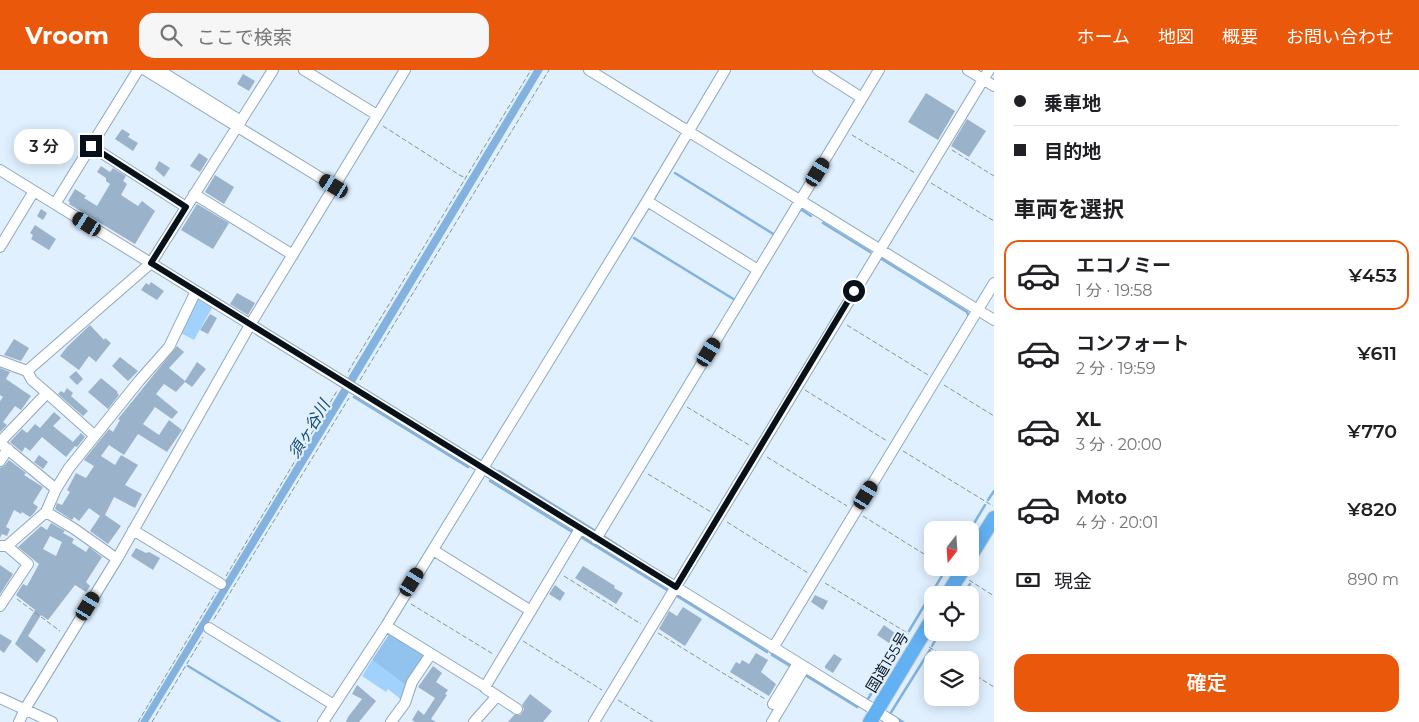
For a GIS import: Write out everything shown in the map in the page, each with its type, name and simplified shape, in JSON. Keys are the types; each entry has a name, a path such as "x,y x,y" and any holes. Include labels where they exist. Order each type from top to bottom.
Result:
{"highway":[{"path":"979,543 994,518"},
{"name":"国道155号","path":"873,717 924,633"}],"street":[{"path":"55,204 138,70"},
{"path":"146,70 239,124"},
{"path":"159,70 334,186"},
{"path":"27,371 151,263 273,70"},
{"path":"304,70 376,118"},
{"path":"19,722 25,709 117,559 250,325 405,70"},
{"path":"589,70 994,320"},
{"path":"323,722 433,550 725,70"},
{"path":"818,70 862,98"},
{"path":"596,539 879,70"},
{"path":"968,70 986,75 994,86"},
{"path":"594,722 986,75"},
{"path":"91,146 186,207"},
{"path":"0,170 802,665 873,717 894,722"},
{"path":"0,247 34,192"},
{"path":"194,194 292,255"},
{"path":"647,201 758,270"},
{"path":"773,648 994,283"},
{"path":"0,606 28,564 3,546 46,512 56,489 69,468 169,347 196,291"},
{"path":"0,361 27,371 32,380 94,436"},
{"path":"0,461 3,445 47,393"},
{"path":"3,445 56,489"},
{"path":"46,512 74,528 117,559"},
{"path":"485,687 580,528"},
{"path":"133,530 221,584"},
{"path":"433,550 531,611"},
{"path":"386,626 517,709"},
{"path":"209,628 334,705"},
{"path":"391,722 405,703 412,682 431,654"},
{"path":"773,704 802,665"},
{"path":"772,722 802,665"},
{"path":"474,722 497,696"},
{"path":"0,698 52,722"}],"path":[{"path":"138,722 531,70"},
{"path":"376,118 461,176 466,177"},
{"path":"943,145 994,176"},
{"path":"837,319 994,416"},
{"path":"679,402 924,554"},
{"path":"639,468 935,651"},
{"path":"555,571 773,704"},
{"path":"968,576 994,596"},
{"path":"10,593 69,638"},
{"path":"402,599 502,660"},
{"path":"516,636 653,722"},
{"path":"979,678 994,687"}],"shaded area":[{"path":"534,70 543,70 148,722 140,722"},
{"path":"196,298 212,308 194,340 179,332"},
{"path":"390,633 425,655 408,687 372,660"},
{"path":"372,660 408,687 404,702 388,689 386,692 362,676"}],"building":[{"path":"243,74 255,81 249,91 237,84"},
{"path":"926,93 955,111 938,140 908,122"},
{"path":"967,119 986,131 969,157 951,146"},
{"path":"122,129 130,134 128,137 138,143 133,151 115,139"},
{"path":"199,153 208,159 200,172 190,166"},
{"path":"159,161 170,168 164,177 155,169"},
{"path":"101,166 110,172 113,168 126,176 123,181 127,184 121,195 138,206 142,201 155,211 135,244 69,204 70,202 68,201 75,189 86,196 84,198 97,206 110,184 106,181 106,178 97,172"},
{"path":"215,175 234,187 224,204 205,192"},
{"path":"197,204 229,223 213,249 181,230"},
{"path":"41,209 47,213 43,220 37,216"},
{"path":"35,225 56,239 49,250 31,239 33,235 30,233"},
{"path":"151,282 164,291 157,300 141,290 146,283 149,285"},
{"path":"237,293 255,303 248,315 230,304"},
{"path":"210,314 217,318 208,334 200,330"},
{"path":"90,325 104,340 105,338 111,343 96,362 89,356 79,370 60,356"},
{"path":"14,339 29,348 21,361 4,355"},
{"path":"177,346 184,352 169,368 185,381 197,362 206,369 192,387 185,382 176,392 164,384 156,394 178,412 172,419 155,407 143,424 159,435 169,420 182,430 167,452 138,434 124,455 109,445 101,456 115,465 121,455 138,465 125,485 142,494 135,508 114,497 105,515 121,526 108,544 90,531 100,516 89,508 79,521 74,517 72,520 55,509 57,503 62,505 70,492 67,490 76,473 86,478 94,466 84,460 109,429 113,432 120,420 118,419"},
{"path":"120,357 138,371 128,381 112,366"},
{"path":"0,368 10,372 6,379 31,396 21,410 15,406 3,422 7,425 0,432 0,401 3,397 0,395"},
{"path":"76,371 83,379 77,385 69,377"},
{"path":"101,378 119,395 108,409 88,392"},
{"path":"67,388 73,393 71,396 88,411 83,416 58,394 61,391 64,393"},
{"path":"54,412 61,418 53,426 73,442 81,433 85,437 66,457 42,437 30,451 25,447 22,452 10,442 22,429 27,433 35,424 40,428"},
{"path":"39,455 48,462 43,469 34,462"},
{"path":"9,460 26,473 24,475 43,487 33,503 38,507 34,513 30,517 14,510 6,527 10,529 7,536 2,534 0,538 0,468"},
{"path":"51,523 74,539 72,543 86,552 89,547 102,557 86,582 90,586 86,592 75,585 48,620 41,615 28,636 46,650 37,663 15,644 35,610 16,595 23,584 27,586 39,564 18,547 41,526 47,530","holes":["50,536 62,542 56,556 43,549"]},
{"path":"136,548 160,558 153,570 131,556"},
{"path":"0,565 13,574 0,594"},
{"path":"583,566 623,593 616,604 575,578"},
{"path":"555,585 565,593 560,601 549,594"},
{"path":"815,595 828,601 823,610 811,602"},
{"path":"683,607 702,619 685,646 659,629 669,611 677,616"},
{"path":"884,625 903,639 899,645 891,640 889,643 877,635"},
{"path":"0,634 12,641 4,653 0,650"},
{"path":"756,653 768,660 761,672 776,684 769,696 730,672 736,662 740,664 742,660 749,664"},
{"path":"834,654 842,659 833,673 825,668 825,666"},
{"path":"433,666 442,673 436,682 448,690 445,694 447,695 431,719 436,722 415,722 412,720 418,710 424,715 435,698 418,687"},
{"path":"357,685 376,701 359,722 346,722 362,699 352,694"},
{"path":"530,694 552,711 543,722 508,722 514,715 522,713 524,709 522,705"}],"waterway":[{"path":"675,173 775,235"},
{"path":"798,210 802,210 811,216"},
{"path":"823,223 870,252"},
{"path":"634,238 735,300"},
{"path":"880,258 967,312 969,317"},
{"path":"354,397 468,467"},
{"path":"499,471 597,532"},
{"path":"490,481 574,533"},
{"path":"988,500 994,491"},
{"path":"975,521 985,505"},
{"path":"602,535 626,551"},
{"path":"581,537 667,590"},
{"path":"909,631 942,576"},
{"path":"677,596 767,652"},
{"path":"868,699 905,637"},
{"path":"932,646 935,641"},
{"path":"903,722 890,714 930,650"},
{"path":"772,655 790,666"},
{"path":"188,666 280,722"},
{"path":"805,675 857,707"}],"route":[{"path":"91,146 186,207 151,263 676,587 854,291"}],"water label":[{"name":"須ヶ谷川","path":"309,429"}]}
